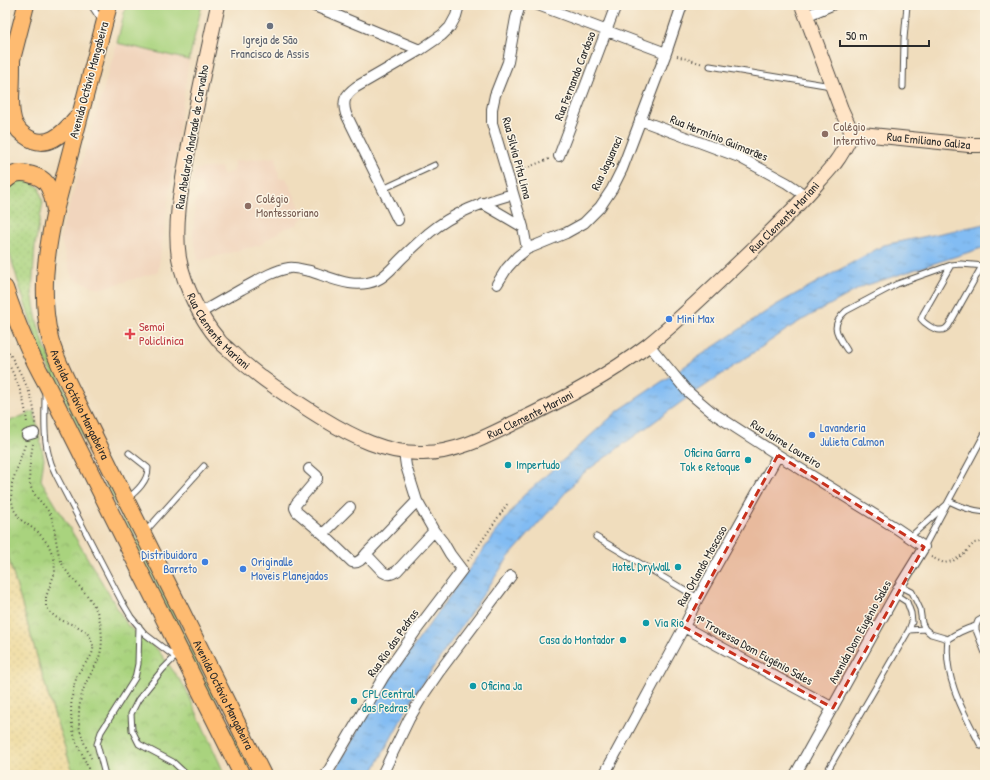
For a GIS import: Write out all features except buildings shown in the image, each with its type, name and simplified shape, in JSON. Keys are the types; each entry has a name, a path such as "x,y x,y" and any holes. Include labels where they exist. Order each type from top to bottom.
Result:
{"main road":[{"path":"5,90 26,5"},
{"name":"Avenida Octávio Mangabeira","path":"110,5 101,27 55,211 49,241 45,267 44,292 50,338 57,357 83,413 263,775"},
{"path":"12,62 12,115 16,126 21,133 36,142 53,140 62,134 80,113"},
{"path":"5,182 16,173 38,176 49,188 55,211"},
{"name":"Avenida Octávio Mangabeira","path":"5,288 18,325 35,365 46,383 242,775"}],"street":[{"name":"Rua Abelardo Andrade de Carvalho","path":"182,270 177,233 178,218 201,78 218,5"},
{"path":"312,5 420,50"},
{"path":"398,220 346,114 344,100 349,92 356,87 420,50 442,35 450,27 456,16 459,5"},
{"name":"Rua Silvia Pita Lima","path":"520,5 516,18 508,62 495,95 492,109 492,123 523,227 527,249"},
{"path":"538,5 666,53"},
{"name":"Rua Fernando Cardoso","path":"559,156 616,5"},
{"name":"Rua Jaguaraci","path":"496,284 507,268 527,249 566,233 584,223 600,207 612,189 619,176 666,53 682,5"},
{"path":"832,5 804,11 832,86 852,133"},
{"name":"Rua Hermínio Guimarães","path":"640,120 738,157 787,182 806,196"},
{"name":"Rua Clemente Mariani","path":"182,270 200,313 218,340 241,362 294,400 340,429 375,445 404,452 423,453 442,451 462,446 503,429 576,392 616,368 649,344 700,300 788,216 835,163 852,133"},
{"name":"Rua Emiliano Galiza","path":"852,133 970,145 985,144"},
{"path":"200,313 263,277 290,268 303,269 350,284 364,284 378,279 395,266 400,259 447,219 482,203 513,194"},
{"path":"482,203 523,227"},
{"path":"5,300 18,325"},
{"name":"Rua Jaime Loureiro","path":"649,344 687,391 713,413 910,537 923,549"},
{"path":"404,452 406,466 416,501 434,531 462,570"},
{"name":"Rua Orlando Moscoso","path":"604,775 684,627 698,598 778,455"},
{"path":"309,469 317,476 317,479 296,504 295,508 297,512 323,534 349,561 352,562 356,563 359,561 416,501"},
{"path":"323,534 350,507"},
{"path":"366,554 386,574 393,573 434,531"},
{"name":"Avenida Dom Eugênio Sales","path":"794,775 898,590 923,549"},
{"name":"Rua Rio das Pedras","path":"326,775 384,676 462,570"},
{"path":"382,775 409,719 422,697 511,576"},
{"name":"1ª Travessa Dom Eugênio Sales","path":"684,627 833,708"}],"lane":[{"path":"91,5 101,27"},
{"path":"100,5 101,27"},
{"path":"903,87 904,39 907,5"},
{"path":"710,66 832,86"},
{"path":"383,189 435,165"},
{"path":"847,350 837,334 836,328 840,316 846,311 897,284 951,265 961,264 983,266 946,329 937,330 923,323 921,319 922,314 951,265"},
{"path":"46,383 46,446 56,475 131,618 145,634 189,668"},
{"name":"Avenida Dom Eugênio Sales","path":"923,549 985,433"},
{"path":"127,500 138,491 148,473 148,468 129,452"},
{"path":"143,533 204,466"},
{"path":"949,501 958,506 985,512"},
{"name":"Avenida Dom Eugênio Sales","path":"910,537 949,501"},
{"path":"596,537 698,598"},
{"path":"898,590 912,592 920,609 922,623 925,629 931,634 948,639"},
{"path":"825,775 909,630 912,622 911,613 907,602 898,590"},
{"path":"985,616 976,626 976,630 985,653"},
{"path":"105,775 97,744 102,732 135,678 138,664 139,626"},
{"path":"948,639 963,630 976,626"},
{"path":"909,630 925,629"},
{"path":"948,639 947,661 953,686 965,715 982,746"},
{"path":"175,658 163,669 138,700 131,714 132,730 139,744 173,762 187,775"}],"path":[{"path":"666,53 710,66"},
{"path":"507,174 559,156"},
{"path":"5,345 27,387 32,400 35,417 31,434 12,483 11,498 14,510 21,520 38,532 48,544 54,558 55,572 46,597 46,606 50,613 59,619 84,630 90,638 93,646 93,654 79,672 74,685 71,702 71,719 75,738 88,766 90,775"},
{"path":"5,356 12,370 27,412 31,434 30,484 35,496 50,515 59,554 64,567 92,602 100,619 102,642 100,654 87,680 79,708 79,724 93,765"},
{"path":"462,570 508,503"},
{"path":"923,549 944,563 953,561 964,554 974,543 985,541"}],"highlighted area":[{"path":"778,455 924,547 833,708 684,627"}],"shaded area":[{"path":"117,43 189,60 158,272 99,289 72,278 60,238"},
{"name":"Colégio Montessoriano","path":"276,157 279,178 286,178 304,215 297,225 283,229 260,245 198,261 193,235 196,197 204,194 201,183 192,183 195,169 221,167 223,175 234,171 235,161"}],"green space":[{"path":"126,5 202,5 189,60 117,43"},
{"path":"27,180 39,187 43,202 35,246 32,292 37,321 45,348 253,775 247,775 40,350 7,245 5,233 5,191 15,181"},
{"path":"34,411 44,458 41,480 128,626 158,650 185,687 225,775 74,775 49,698 5,546 5,423"}],"sand":[{"path":"5,546 49,698 74,775 5,775"}],"water":[{"path":"985,224 985,247 864,286 795,324 680,403 581,475 508,558 414,696 371,775 333,775 374,702 523,496 618,411 776,305 884,245"}],"place":[{"name":"Igreja de São Francisco de Assis","path":"270,26"},
{"name":"Colégio Interativo","path":"825,134"},
{"name":"Colégio Montessoriano","path":"248,206"},
{"name":"Mini Max","path":"669,319"},
{"name":"Semoi Policlínica","path":"130,334"},
{"name":"Lavanderia Julieta Calmon","path":"812,435"},
{"name":"Oficina Garra Tok e Retoque","path":"748,460"},
{"name":"Impertudo","path":"508,465"},
{"name":"Distribuidora Barreto","path":"205,562"},
{"name":"Hotel DryWall","path":"678,567"},
{"name":"Originalle Moveis Planejados","path":"243,569"},
{"name":"Via Rio","path":"646,623"},
{"name":"Casa do Montador","path":"623,640"},
{"name":"Oficina Ja","path":"473,686"},
{"name":"CPL Central das Pedras","path":"354,701"}]}
